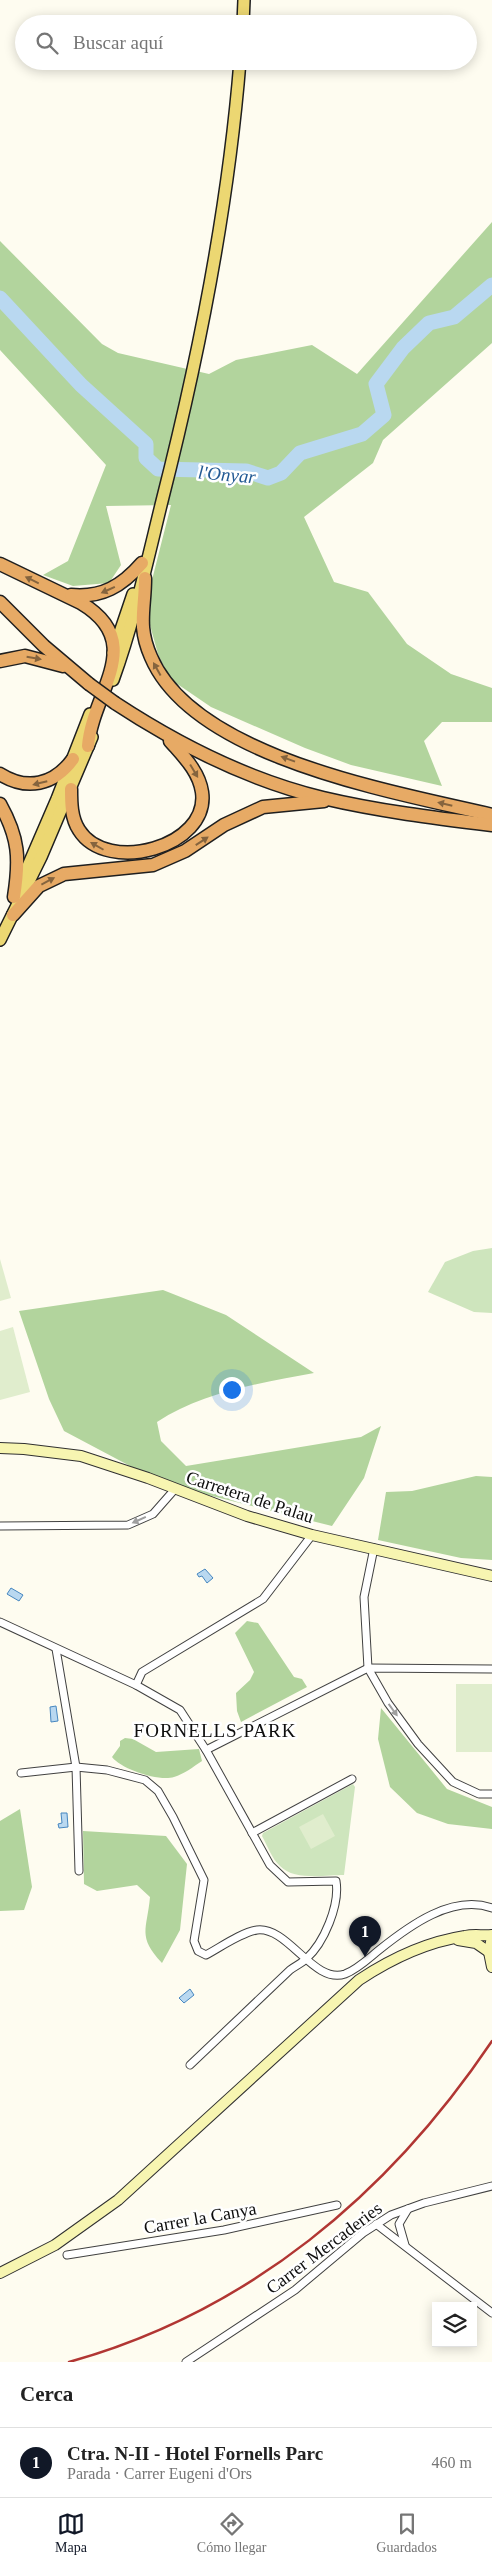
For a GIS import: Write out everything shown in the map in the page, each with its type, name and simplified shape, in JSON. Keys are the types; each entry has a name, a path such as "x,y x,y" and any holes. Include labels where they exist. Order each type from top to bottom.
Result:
{"highway":[{"path":"65,594 91,596 106,592 122,583 142,563"},
{"path":"0,564 65,594 90,608 103,621 110,635 115,660 89,730 88,746"},
{"path":"145,578 141,620 151,657 174,693 204,718 242,740 304,765 379,787 492,815"},
{"path":"0,602 68,668 115,703 163,734 251,775 334,800 381,809 492,825"},
{"path":"0,661 25,656 41,658 68,668"},
{"path":"71,789 74,817 78,830 97,847 121,853 136,852 167,844 181,836 198,816 202,794 194,769 163,734"},
{"path":"0,774 12,781 35,785 51,780 73,759"},
{"path":"13,915 39,886 64,874 153,865 185,851 224,824 263,807 334,800"},
{"path":"0,804 14,833 18,848 14,896"}],"main road":[{"path":"243,15 244,0"},
{"path":"0,940 71,789 119,664 145,578 188,398 214,267 228,176 239,70"},
{"path":"0,926 73,759 114,650 142,563 155,532"},
{"name":"Carretera de Palau","path":"0,1448 24,1448 81,1456 247,1516 312,1535 492,1576"},
{"path":"0,2273 55,2245 111,2206 359,1980 400,1955 450,1938 468,1935 492,1936 489,1952 492,1967"},
{"path":"450,1938 476,1943 489,1952"}],"street":[{"path":"0,1526 128,1525 153,1514 175,1489"},
{"path":"136,1685 142,1672 263,1599 312,1535"},
{"path":"374,1548 364,1596 368,1668 388,1703 418,1744 453,1782 479,1794 492,1794"},
{"path":"0,1622 136,1685 180,1710 206,1750 270,1864 288,1882 336,1880 338,1888 329,1926 306,1959 290,1970 190,2065"},
{"path":"56,1649 76,1767 79,1871"},
{"path":"206,1750 368,1668 492,1669"},
{"path":"22,1773 76,1767 107,1770 146,1780 158,1791 204,1880 194,1941 198,1951 206,1955 258,1930 273,1933 306,1959 331,1975 345,1974 399,1934 441,1911 462,1905 492,1908"},
{"path":"252,1833 352,1779"},
{"name":"Carrer Mercaderies","path":"186,2362 295,2290 376,2224 409,2208 492,2186"},
{"name":"Carrer la Canya","path":"68,2255 224,2230 337,2205"},
{"path":"405,2245 399,2224 409,2208"},
{"path":"376,2224 492,2312"}],"green space":[{"path":"492,222 492,343 383,440 373,463 304,517 334,582 368,592 407,644 451,674 492,688 492,722 442,722 424,741 442,786 351,765 305,748 211,707 170,679 158,654 148,618 152,580 171,505 106,506 121,565 109,583 73,586 43,575 68,561 106,465 0,350 0,241 102,344 118,353 209,374 236,360 312,345 357,374"},
{"path":"492,1248 492,1313 474,1312 428,1292 445,1262 473,1251"},
{"path":"0,1259 11,1298 0,1301"},
{"path":"163,1290 226,1315 314,1373 253,1385 213,1396 193,1403 157,1422 161,1441 186,1466 361,1437 381,1426 364,1478 332,1526 164,1484 64,1431 49,1399 19,1311"},
{"path":"13,1327 30,1392 0,1400 0,1331"},
{"path":"476,1476 492,1477 492,1560 461,1558 378,1540 386,1492 412,1491"},
{"path":"247,1621 258,1623 294,1677 302,1679 307,1687 241,1722 237,1711 236,1693 250,1680 254,1672 235,1633"},
{"path":"456,1684 492,1684 492,1752 456,1752"},
{"path":"381,1708 447,1789 492,1807 492,1829 448,1824 417,1813 390,1787 378,1739"},
{"path":"125,1738 133,1739 156,1752 199,1749 202,1761 174,1777 159,1778 150,1776 123,1766 112,1757 120,1746 120,1741"},
{"path":"353,1784 355,1787 344,1875 302,1875 286,1871 270,1852 262,1836 263,1833"},
{"path":"20,1809 32,1887 24,1910 0,1911 0,1821"},
{"path":"323,1814 335,1836 311,1849 299,1827"},
{"path":"83,1831 166,1836 187,1864 180,1930 162,1963 154,1954 146,1939 150,1897 137,1885 97,1891 84,1884"}],"water":[{"path":"205,1569 213,1578 207,1583 202,1576 199,1577 197,1574"},
{"path":"11,1588 23,1595 19,1601 7,1594"},
{"path":"56,1706 58,1721 51,1722 50,1707"},
{"path":"61,1813 67,1813 68,1827 59,1828 58,1824 62,1823"},
{"path":"190,1989 194,1995 184,2003 179,1998"}],"waterway":[{"name":"l'Onyar","path":"0,298 81,385 146,444 146,458 158,469 246,471 268,478 281,473 300,453 362,434 384,415 376,384 403,348 429,323 454,317 492,285"}],"railway":[{"path":"69,2362 135,2340 197,2312 255,2279 309,2240 360,2197 408,2149 452,2097 492,2041"}],"place":[{"name":"Ctra. N-II - Hotel Fornells Parc","path":"365,1957"}],"district":[{"name":"FORNELLS PARK","path":"215,1730"}]}
